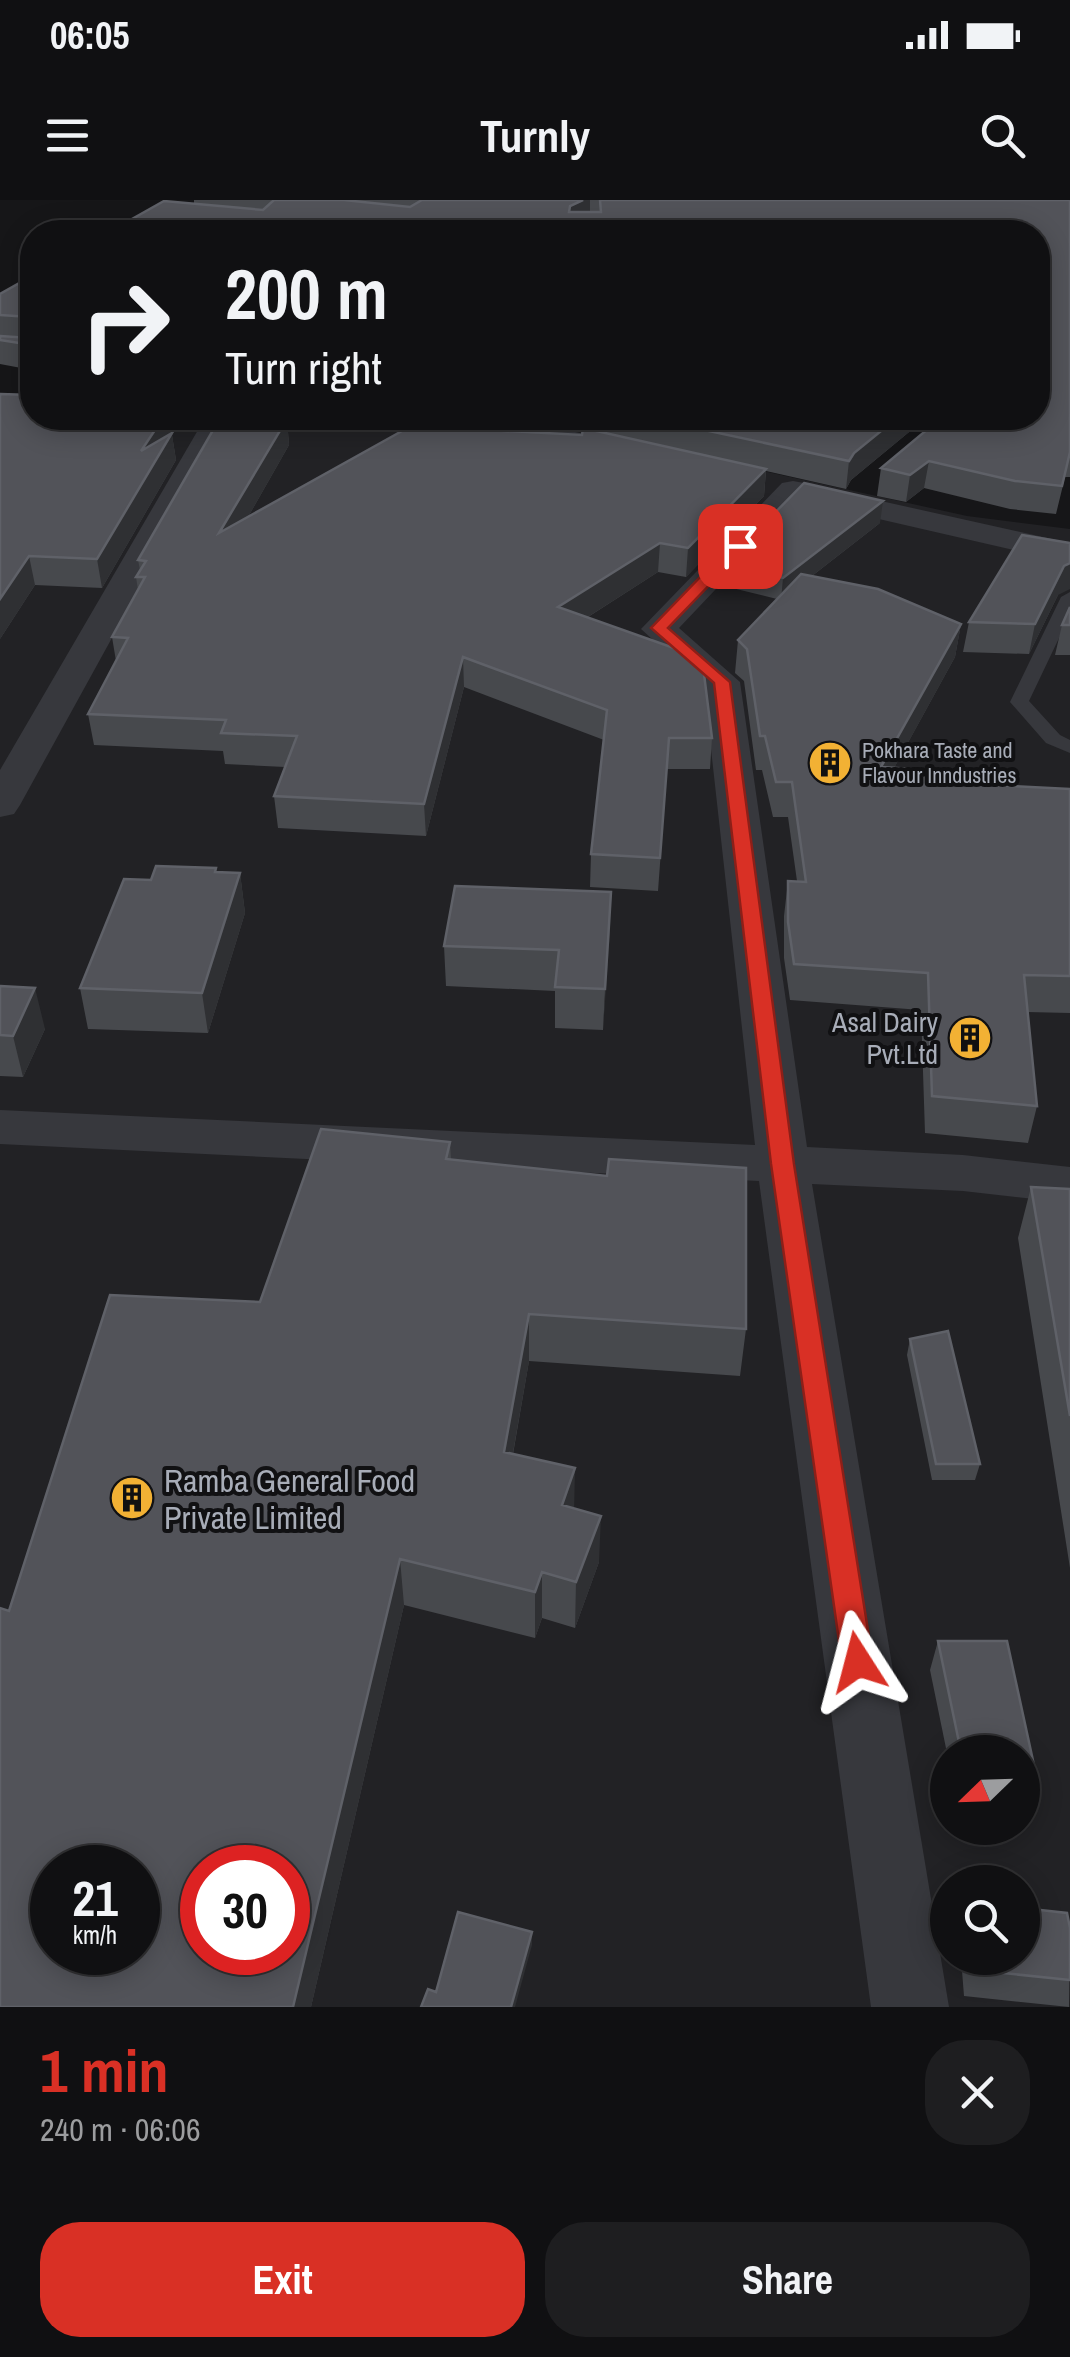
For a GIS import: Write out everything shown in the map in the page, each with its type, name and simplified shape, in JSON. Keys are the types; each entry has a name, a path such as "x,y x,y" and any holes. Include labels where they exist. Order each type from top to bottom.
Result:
{"street":[{"path":"0,804 212,430"},
{"path":"531,430 640,454"},
{"path":"774,480 871,484 952,507 1070,524"},
{"path":"774,480 1070,553"},
{"path":"774,480 659,628 722,682 782,1164 910,2007"},
{"path":"0,1128 963,1173 1070,1185"}],"lane":[{"path":"1070,597 1019,702 1053,739 1070,746"}],"shaded area":[{"path":"175,430 638,430 732,464 967,516 1070,529 1070,2007 0,2007 0,461 152,466"}],"building":[{"path":"274,200 344,200 410,207 422,200 583,200 570,206 569,212 601,212 600,200 1070,200 1070,452 1062,486 1015,481 929,461 910,475 881,468 927,430 1050,430 1050,220 130,220 164,201 263,210"},
{"path":"20,283 20,316 0,315 0,294"},
{"path":"0,336 20,337 20,343 0,340"},
{"path":"0,394 20,395 20,430 155,430 141,451 172,433 97,559 29,556 0,599"},
{"path":"213,430 280,430 219,533 404,430 582,435 583,430 592,430 766,469 688,548 660,543 558,607 702,658 712,738 669,738 660,858 591,854 607,710 463,657 424,804 274,796 297,736 221,733 226,720 88,714 128,638 112,637 145,577 136,577 146,561 138,560"},
{"path":"704,430 882,430 849,461"},
{"path":"804,483 883,501 783,578 726,563"},
{"path":"1022,535 1070,543 1070,563 1064,566 1035,624 969,622"},
{"path":"801,574 878,589 961,624 881,767 1009,775 992,785 1070,789 1070,976 1024,975 1037,1106 932,1096 928,973 794,964 788,881 806,882 792,782 776,782 765,736 760,736 747,649 738,640"},
{"path":"1070,607 1070,625 1062,625"},
{"path":"156,866 240,873 202,993 80,988 124,879 151,880"},
{"path":"455,886 611,892 605,989 555,987 559,950 444,946"},
{"path":"0,986 35,988 13,1036 0,1035"},
{"path":"321,1129 450,1142 446,1159 607,1176 609,1159 746,1168 746,1329 529,1314 504,1452 575,1468 562,1505 601,1516 576,1582 542,1572 535,1592 400,1559 310,1936 310,1845 180,1845 180,1975 301,1975 293,2007 0,2007 0,1608 9,1611 110,1295 260,1302"},
{"path":"1031,1187 1070,1189 1070,1416"},
{"path":"948,1331 980,1464 936,1464 910,1339"},
{"path":"938,1641 1007,1641 1027,1735 957,1735"},
{"path":"1040,1910 1067,1913 1070,1980 1022,1975 1040,1975"},
{"path":"458,1912 532,1932 511,2007 421,2007 428,1989 436,1992"}],"place":[{"name":"Pokhara Taste and Flavour Inndustries","path":"830,763"},
{"name":"Asal Dairy Pvt.Ltd","path":"970,1038"},
{"name":"Ramba General Food Private Limited","path":"132,1498"}],"route":[{"path":"740,546 659,628 722,682 782,1164 858,1662"}]}
